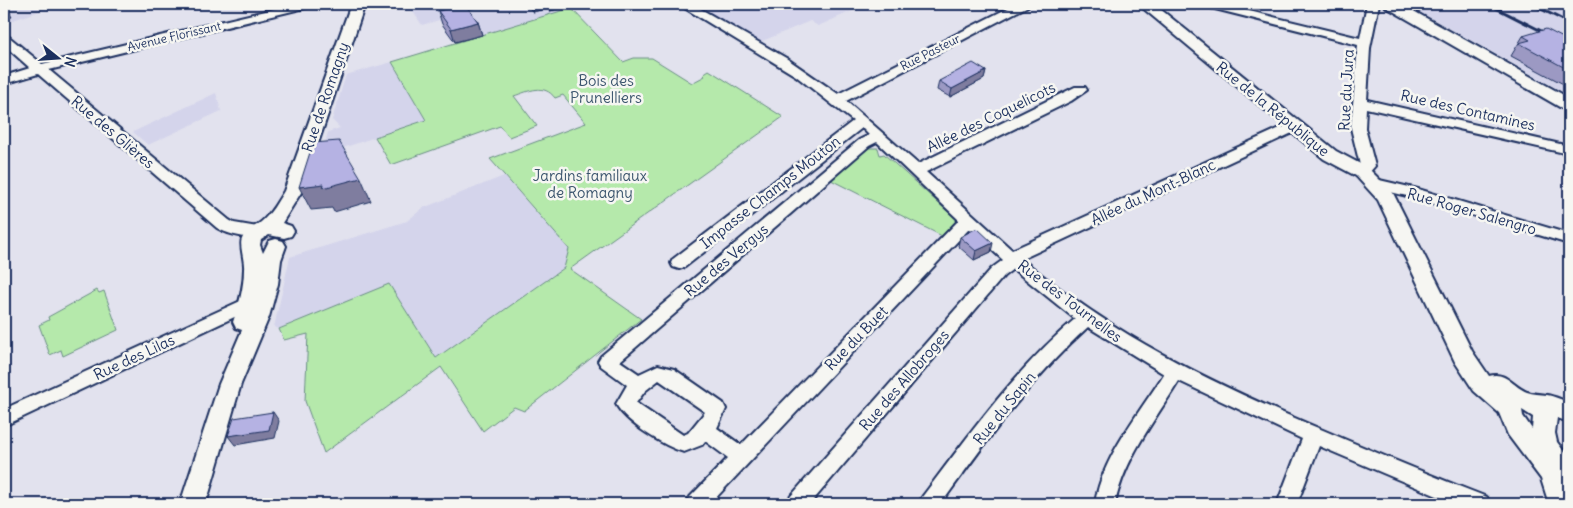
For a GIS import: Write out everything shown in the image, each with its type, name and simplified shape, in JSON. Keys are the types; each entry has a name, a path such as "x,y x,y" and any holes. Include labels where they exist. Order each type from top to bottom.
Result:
{"street":[{"name":"Avenue Florissant","path":"4,80 309,4"},
{"name":"Rue de Romagny","path":"193,504 218,420 237,366 239,339 257,299 254,271 264,238 295,207 293,191 358,4"},
{"name":"Rue des Tournelles","path":"684,4 794,70 837,100 1042,284 1087,318 1152,360 1231,400 1313,435 1441,497 1480,504"},
{"name":"Rue Pasteur","path":"837,100 1024,4"},
{"name":"Rue de la République","path":"1146,4 1296,128 1333,157 1368,178 1390,204 1458,347 1474,373 1487,389 1520,403 1514,422 1552,475 1561,493"},
{"path":"1207,4 1365,43"},
{"path":"1391,4 1569,105"},
{"name":"Rue du Jura","path":"1368,178 1368,166 1358,133 1365,43 1373,5 1390,7 1406,12"},
{"name":"Rue des Glières","path":"4,40 222,224 228,237 264,238"},
{"name":"Allée des Coquelicots","path":"916,171 1080,90"},
{"name":"Rue des Contamines","path":"1359,102 1569,150"},
{"name":"Impasse Champs Mouton","path":"679,263 861,122"},
{"name":"Allée du Mont-Blanc","path":"1013,258 1296,128"},
{"name":"Rue des Vergys","path":"640,385 608,361 864,142 877,136"},
{"name":"Rue Roger Salengro","path":"1368,178 1569,239"},
{"name":"Rue du Buet","path":"697,504 969,219"},
{"name":"Rue des Allobroges","path":"797,504 998,272 1013,258"},
{"name":"Rue des Lilas","path":"4,418 257,299"},
{"name":"Rue du Sapin","path":"929,504 1017,391 1058,344 1087,318"},
{"path":"1105,504 1106,494 1113,475 1175,372"},
{"path":"655,373 664,373 714,406 716,412 714,417 704,429 692,441 681,443 630,409 626,404 627,400 640,385 655,373"},
{"path":"1520,403 1549,405 1569,412"},
{"path":"704,429 742,457"},
{"path":"1287,504 1313,435"}],"shaded area":[{"path":"4,4 49,4 52,7 4,23"},
{"path":"408,4 586,4 455,43 439,20 422,25"},
{"path":"717,4 868,4 818,26 810,21 753,45 697,12"},
{"path":"1424,4 1569,4 1569,95 1413,8"},
{"path":"392,62 426,120 322,155 328,132 340,128 332,120 346,75"},
{"path":"216,93 221,111 148,145 133,132"},
{"path":"504,176 569,249 564,268 436,358 389,285 279,329 274,327 290,257 407,221 423,208"}],"green space":[{"path":"571,8 623,62 634,58 652,58 692,83 705,76 703,74 709,70 783,117 570,269 641,319 524,411 514,407 483,431 441,367 324,453 305,401 308,334 284,340 279,329 389,284 436,358 564,268 569,249 490,159 586,123 563,95 555,98 551,93 541,89 514,96 537,126 509,137 500,126 391,165 375,137 426,120 392,62"},
{"path":"868,148 878,148 880,155 884,154 957,220 942,236 831,180"},
{"path":"97,290 99,293 104,291 118,330 63,356 61,350 50,355 39,325 49,320 48,317"}],"building":[{"path":"446,4 465,4 478,22 451,29 438,11 450,8"},
{"path":"1546,29 1569,41 1569,70 1519,43 1530,40 1523,36"},
{"path":"973,63 986,71 952,89 939,81"},
{"path":"339,141 361,178 323,188 324,184 299,187 313,143"},
{"path":"977,228 993,243 976,251 960,237"},
{"path":"273,412 269,430 228,436 234,418"}],"railway":[{"path":"1488,4 1569,45"},
{"path":"1531,4 1569,23"}],"park label":[{"name":"Bois des Prunelliers","path":"606,88"},
{"name":"Jardins familiaux de Romagny","path":"590,184"}]}
